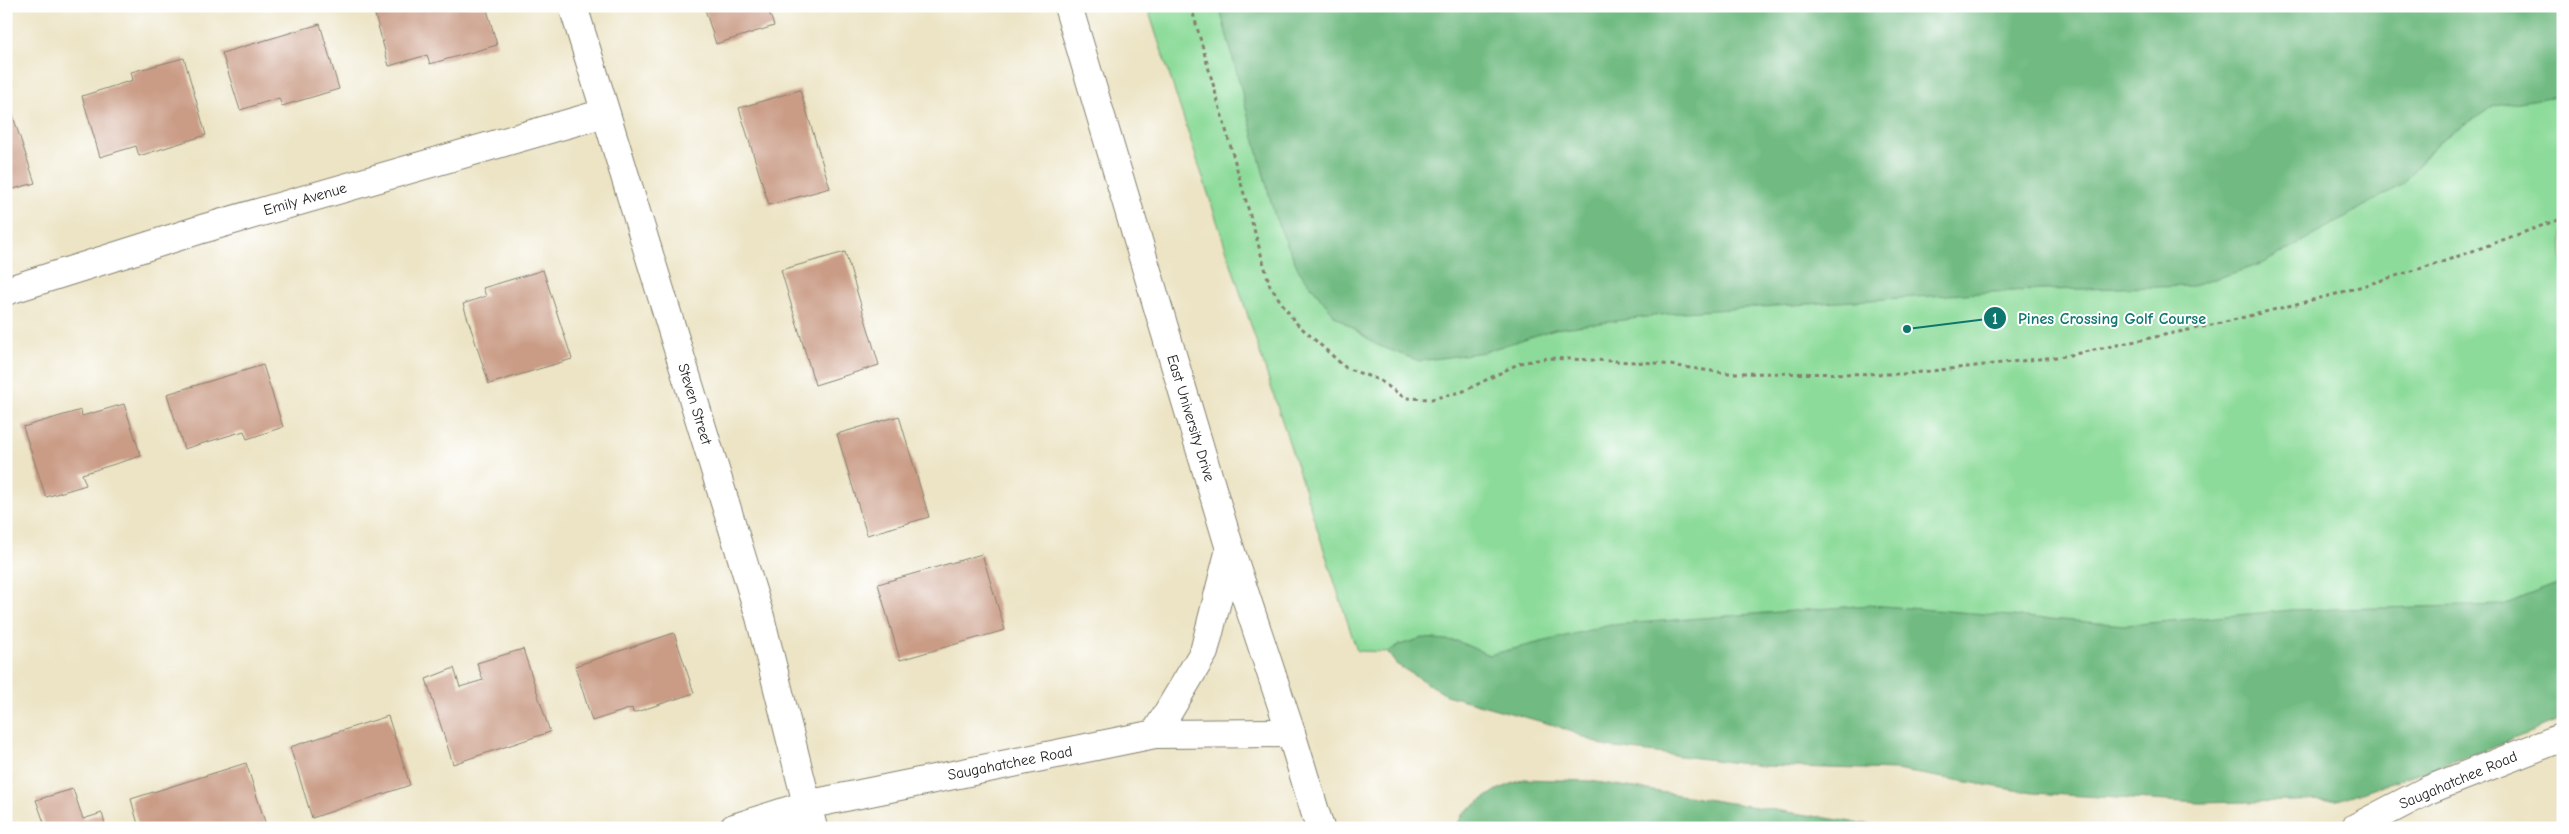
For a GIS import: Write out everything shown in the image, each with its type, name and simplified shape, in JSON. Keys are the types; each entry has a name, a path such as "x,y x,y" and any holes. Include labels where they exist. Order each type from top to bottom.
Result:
{"street":[{"name":"Steven Street","path":"572,6 760,617 809,816"},
{"name":"East University Drive","path":"1068,6 1230,549 1291,733 1320,828"},
{"name":"Emily Avenue","path":"6,291 202,229 606,113"},
{"path":"1155,734 1204,652 1230,549"},
{"name":"Saugahatchee Road","path":"734,828 809,816 1155,734 1291,733"},
{"name":"Saugahatchee Road","path":"2355,828 2428,790 2563,737"}],"path":[{"path":"1191,6 1270,286 1295,322 1346,368 1379,380 1405,398 1432,399 1464,391 1520,363 1548,358 1656,363 1725,374 1904,374 2065,356 2221,323 2336,294 2445,261 2563,218"}],"green space":[{"path":"1147,6 2563,6 2563,711 1489,655 1357,651"},
{"path":"1219,6 2563,6 2563,95 2494,106 2438,142 2403,184 2264,263 2193,286 2009,291 1684,312 1555,329 1484,352 1419,361 1377,345 1335,316 1299,271 1275,217"},
{"path":"2563,582 2563,719 2486,750 2338,800 2200,803 2033,793 1896,770 1762,766 1607,747 1557,726 1446,695 1396,664 1387,652 1399,645 1423,638 1457,641 1489,655 1610,625 1870,605 2126,625 2292,610 2503,605"},
{"path":"1524,779 1590,781 1890,828 1456,828 1463,813 1497,790"}],"building":[{"path":"486,6 497,45 430,64 427,55 389,66 373,7"},
{"path":"704,6 767,6 774,26 716,44"},
{"path":"320,24 339,89 282,106 279,98 240,110 222,53"},
{"path":"184,58 206,135 139,156 136,146 100,157 82,96 133,80 131,72"},
{"path":"800,90 830,188 769,205 739,108"},
{"path":"9,104 35,183 6,191 6,105"},
{"path":"845,252 879,365 815,385 781,270"},
{"path":"543,270 572,359 489,384 463,304 486,296 483,288"},
{"path":"263,365 283,427 247,439 244,431 184,449 167,394"},
{"path":"124,404 141,456 82,474 86,485 46,497 23,427 81,410 82,416"},
{"path":"899,416 929,517 867,535 837,434"},
{"path":"982,554 1005,630 900,660 878,584"},
{"path":"674,633 694,693 633,713 632,708 592,721 575,666"},
{"path":"523,649 550,732 453,764 426,679 454,668 460,687 483,680 477,663"},
{"path":"388,716 410,785 312,818 290,747"},
{"path":"246,763 266,825 257,828 139,828 131,799"},
{"path":"73,789 83,819 102,813 106,828 46,828 36,800"}],"place":[{"name":"Pines Crossing Golf Course","path":"1907,329"}]}
